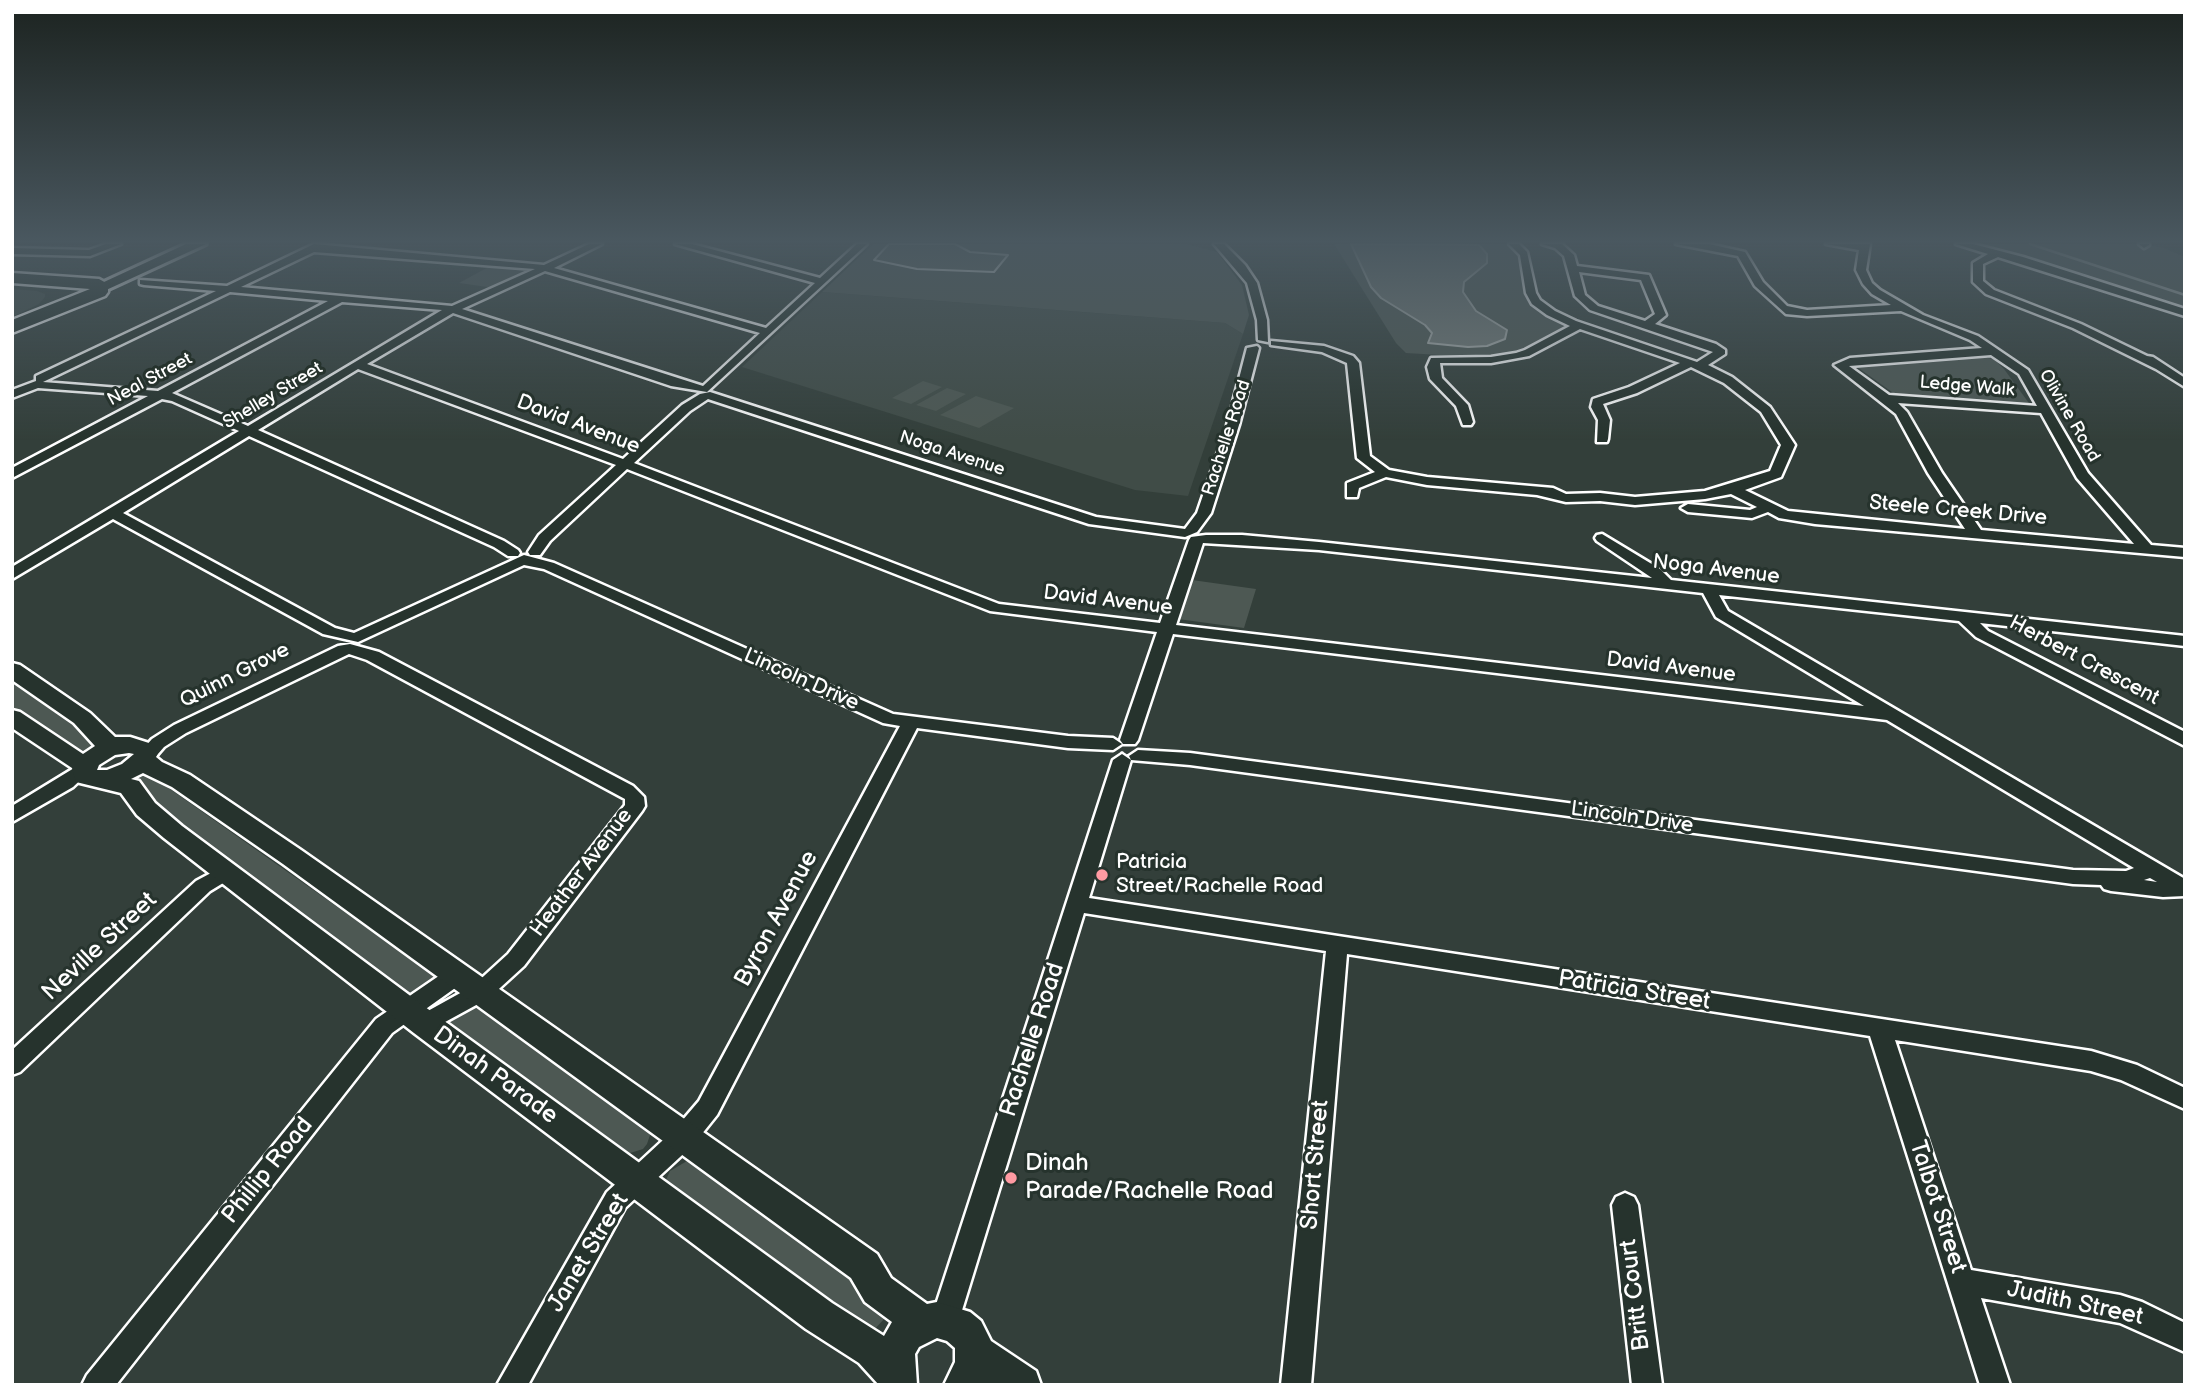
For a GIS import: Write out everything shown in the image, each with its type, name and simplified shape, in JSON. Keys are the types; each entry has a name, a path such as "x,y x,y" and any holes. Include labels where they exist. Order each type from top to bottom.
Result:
{"main road":[{"path":"20,323 45,309"},
{"path":"20,323 55,309"}],"street":[{"path":"12,394 189,309"},
{"name":"Neal Street","path":"12,474 320,309"},
{"name":"Shelley Street","path":"12,574 451,309"},
{"name":"Noga Avenue","path":"452,309 676,383 699,395 1094,521 2185,641"},
{"path":"689,309 768,332"},
{"path":"520,553 544,538 793,309"},
{"path":"1259,309 1270,346 1325,352 1343,361 1353,370 1364,458 1385,473 1427,481 1542,492 1566,498 1665,500 1733,489 1776,474 1782,457 1770,439 1776,429 1766,410 1751,396 1728,380 1694,364 1578,326 1546,309"},
{"path":"1599,309 1712,346 1721,352 1633,390 1597,402 1604,420 1602,439"},
{"path":"1645,326 1661,315 1659,309"},
{"path":"1786,309 1790,312 1817,313 1870,309"},
{"name":"Olivine Road","path":"1906,309 1974,338 2024,372 2082,475 2146,550"},
{"path":"2036,309 2086,330 2158,366 2185,383"},
{"path":"1468,422 1462,405 1436,379 1433,367 1435,360 1492,360 1529,353 1578,326"},
{"name":"Rachelle Road","path":"934,1321 1077,904 1125,750 1199,534 1251,363 1253,348 1249,346 1250,342 1270,346"},
{"name":"Rachelle Road","path":"1251,363 1270,346"},
{"path":"1975,533 1935,473 1906,419 1886,398 1842,368 1841,364 1995,351"},
{"name":"David Avenue","path":"358,365 996,608 1894,715"},
{"name":"Lincoln Drive","path":"12,380 160,394 176,398 890,719 2073,877 2142,889 2182,888"},
{"name":"Ledge Walk","path":"1886,398 2045,410"},
{"path":"1352,494 1352,486 1385,473"},
{"name":"Steele Creek Drive","path":"1733,489 1784,515 1815,520 2185,553"},
{"path":"1688,508 1752,514 1766,508"},
{"name":"Heather Avenue","path":"113,513 634,797 635,806 516,960 469,984 415,1017"},
{"path":"1602,538 1655,572 1667,585"},
{"name":"Quinn Grove","path":"137,752 494,571 520,553"},
{"name":"Lincoln Drive","path":"1714,591 1713,603 1722,614 2182,888"},
{"name":"Herbert Crescent","path":"1965,618 1982,634 2185,740"},
{"path":"12,670 82,718 99,738 110,745 137,752 153,768 181,781 292,857 684,1137 864,1266 878,1290 934,1321 957,1325 968,1334 969,1369 1022,1385"},
{"name":"Dinah Parade","path":"12,718 91,773 130,787 146,809 226,872 415,1017 819,1316 872,1350 898,1379"},
{"name":"Byron Avenue","path":"684,1137 708,1108 911,722"},
{"path":"12,815 91,773 108,749 137,752"},
{"name":"Lincoln Drive","path":"2073,877 2126,878 2141,874 2148,868"},
{"name":"Neville Street","path":"12,1065 202,886 226,872"},
{"name":"Patricia Street","path":"1077,904 2098,1062 2128,1072 2185,1099"},
{"name":"Short Street","path":"1296,1385 1337,945"},
{"name":"Phillip Road","path":"97,1385 384,1026 415,1017"},
{"name":"Talbot Street","path":"1879,1028 1995,1385"},
{"name":"Janet Street","path":"512,1385 611,1207 636,1180 684,1137"},
{"name":"Britt Court","path":"1625,1205 1647,1385"},
{"name":"Judith Street","path":"1961,1281 2120,1309 2142,1315 2185,1338"},
{"path":"898,1379 894,1360 898,1346 906,1334 934,1321"}],"shaded area":[{"path":"12,309 28,309 12,317"},
{"path":"804,309 1046,309 1225,323 1243,334 1188,496 1135,490 742,367"},
{"path":"1046,309 1248,309 1249,315 1243,334 1225,323"},
{"path":"1375,309 1546,309 1564,323 1565,328 1525,349 1501,355 1474,357 1406,353 1396,343"},
{"path":"1399,309 1475,309 1507,330 1505,339 1487,346 1468,347 1428,343 1432,333 1425,325"},
{"path":"1982,357 1994,359 2004,369 2034,410 1903,400 1853,364"},
{"path":"923,381 942,387 911,404 892,398"},
{"path":"947,388 966,394 936,411 916,405"},
{"path":"976,396 1014,408 979,428 940,415"},
{"path":"1192,580 1256,589 1244,628 1178,619"},
{"path":"12,676 64,713 103,749 87,757 73,751 12,707"},
{"path":"143,770 434,975 435,983 420,996 405,996 160,808 143,786 123,778"},
{"path":"464,1008 481,1008 651,1132 643,1149 627,1154 448,1025 452,1017"},
{"path":"687,1161 697,1161 855,1273 885,1318 872,1332 667,1188 666,1180 670,1171"}],"place":[{"name":"Patricia Street/Rachelle Road","path":"1102,875"},
{"name":"Dinah Parade/Rachelle Road","path":"1011,1178"}]}
